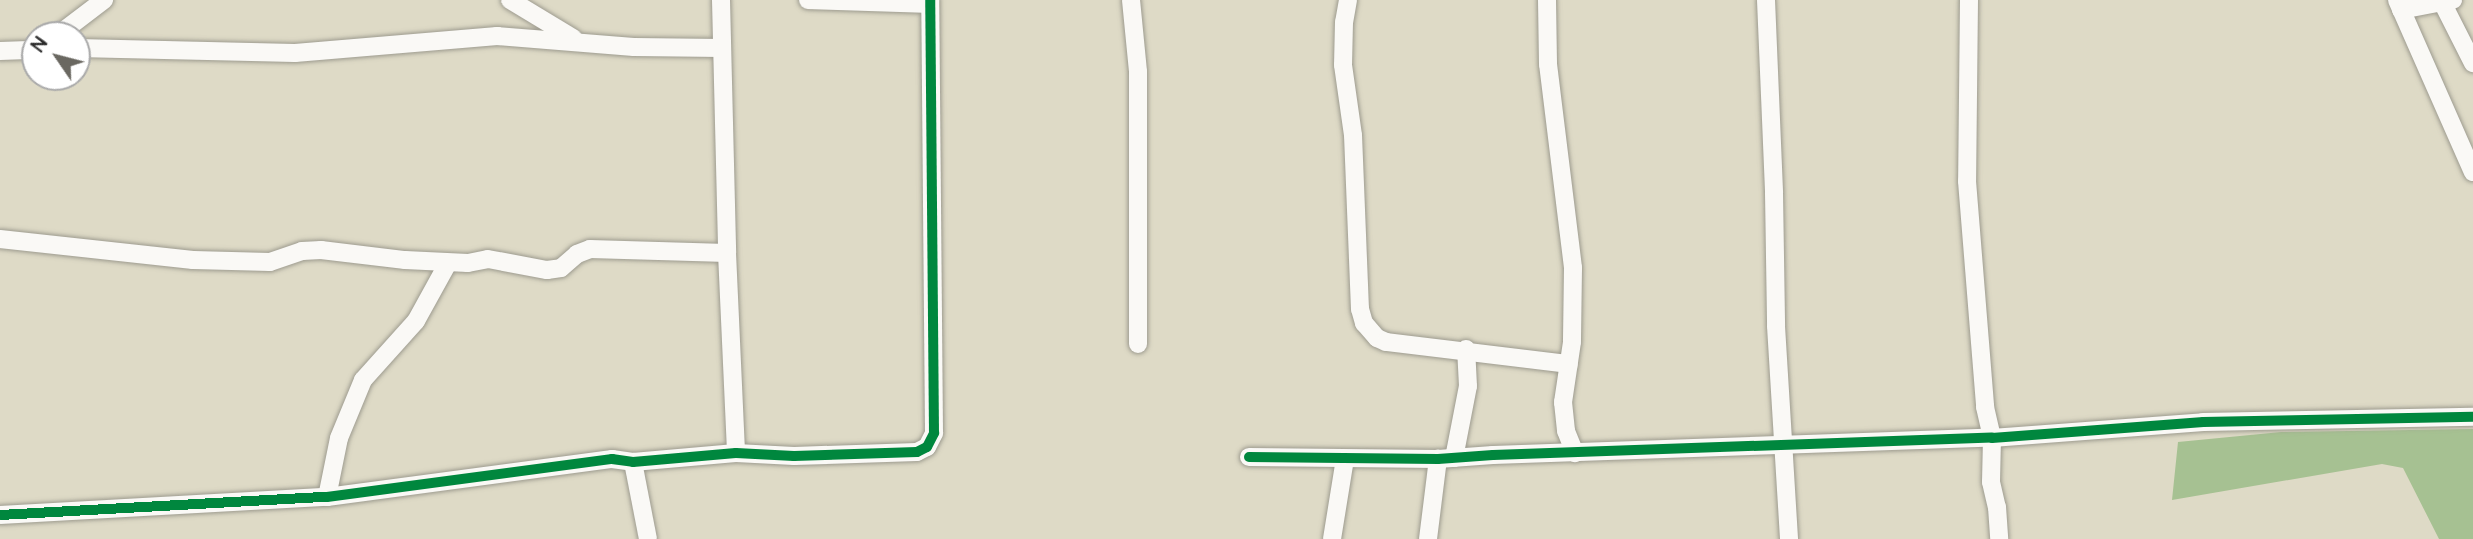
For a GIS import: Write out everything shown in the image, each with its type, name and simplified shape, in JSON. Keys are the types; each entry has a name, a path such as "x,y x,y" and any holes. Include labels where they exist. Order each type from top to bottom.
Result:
{"street":[{"path":"81,21 104,0"},
{"path":"510,0 576,40"},
{"path":"721,0 727,253 736,453"},
{"path":"0,514 327,497 612,459 632,461 736,453 794,456 917,453 933,440 930,2 808,0"},
{"path":"1131,0 1138,72 1138,344"},
{"path":"1349,0 1344,22 1343,65 1354,145 1360,309 1364,323 1377,338 1387,342 1466,349 1569,364"},
{"path":"1547,0 1548,64 1573,268 1574,311 1569,364 1564,384 1563,417 1575,453"},
{"path":"1766,0 1776,326 1789,539"},
{"path":"1969,0 1967,181 1985,407 1992,438 1991,482 1997,507 1998,539"},
{"path":"2473,63 2445,1 2399,5 2473,173"},
{"path":"91,48 295,53 497,36 576,40 634,47 722,48"},
{"path":"0,51 21,50"},
{"path":"0,239 193,260 270,262 302,251 321,250 385,259 448,262 488,259 547,270 561,268 577,254 590,249 700,250 727,253"},
{"path":"327,497 339,438 363,380 416,321 448,262"},
{"path":"1428,539 1446,459 1468,386 1466,349"},
{"path":"1249,457 1446,459 1784,443 1992,438 2203,422 2473,417"},
{"path":"1332,539 1345,459"},
{"path":"632,461 648,539"}],"green space":[{"path":"2473,429 2473,539 2439,539 2403,468 2382,464 2172,500 2178,442 2281,432"}],"cycle path":[{"path":"0,515 327,497 612,459 633,462 736,453 794,456 917,452 927,447 934,433 930,0"},
{"path":"1249,457 1438,459 1992,438 2203,422 2473,417"}]}
